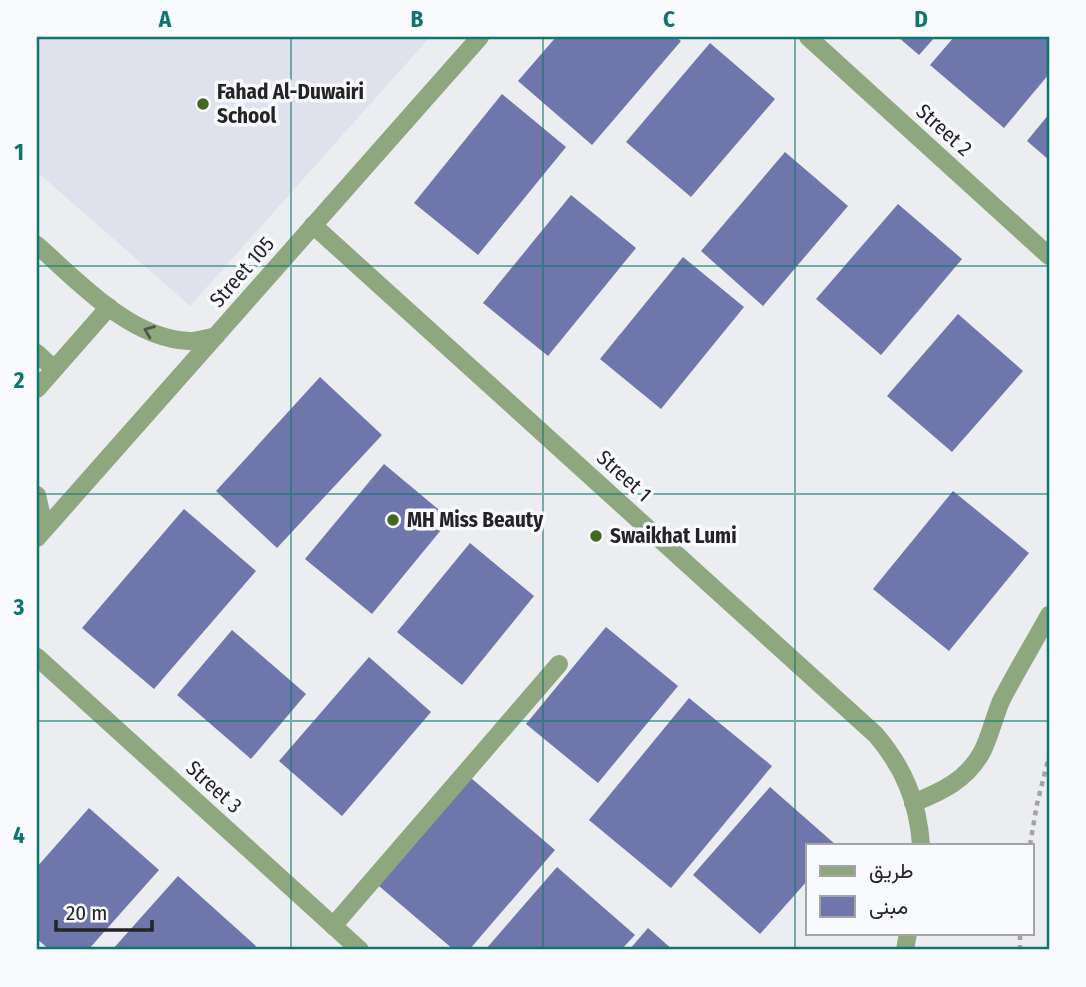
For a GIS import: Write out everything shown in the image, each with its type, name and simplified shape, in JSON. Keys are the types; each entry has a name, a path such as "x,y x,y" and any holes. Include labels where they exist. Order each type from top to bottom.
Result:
{"street":[{"name":"Street 105","path":"38,537 480,37"},
{"name":"Street 2","path":"808,37 1049,256"},
{"name":"Street 1","path":"313,225 876,735 902,772 917,817 920,844"},
{"path":"37,245 129,322 170,338 191,341 216,336"},
{"path":"37,389 108,307"},
{"path":"37,354 54,369"},
{"path":"37,495 42,517 38,537"},
{"path":"913,803 946,789 975,763 1002,701 1049,615"},
{"name":"Street 3","path":"37,657 360,950"},
{"path":"333,926 559,664"}],"path":[{"path":"1030,844 1049,756"}],"shaded area":[{"name":"Fahad Al-Duwairi School","path":"37,37 430,37 190,306 37,172"}],"building":[{"path":"556,37 676,37 681,41 592,145 518,81"},
{"path":"898,37 935,37 919,55"},
{"path":"954,37 1049,37 1049,74 1004,128 930,65"},
{"path":"710,43 775,99 691,197 626,142"},
{"path":"502,94 566,147 478,255 414,203"},
{"path":"1049,114 1049,160 1027,141"},
{"path":"785,152 848,206 763,306 701,251"},
{"path":"571,195 636,248 548,356 483,303"},
{"path":"898,204 962,259 881,355 816,299"},
{"path":"683,257 744,307 661,409 600,359"},
{"path":"958,314 1023,371 952,452 887,396"},
{"path":"320,377 382,435 277,548 216,491"},
{"path":"384,464 450,519 372,614 305,559"},
{"path":"953,491 1029,553 949,651 873,589"},
{"path":"184,509 256,571 154,689 82,628"},
{"path":"470,543 534,596 462,685 397,632"},
{"path":"606,627 678,686 598,783 526,724"},
{"path":"232,630 306,694 251,759 177,695"},
{"path":"369,657 431,712 342,816 279,761"},
{"path":"689,698 772,766 671,888 589,820"},
{"path":"471,778 555,850 469,950 454,950 379,886"},
{"path":"770,787 835,844 806,844 806,882 760,934 693,875"},
{"path":"89,808 159,870 88,950 50,950 37,939 37,867"},
{"path":"557,867 635,935 621,950 485,950"},
{"path":"178,876 256,946 252,950 112,950"},
{"path":"648,928 673,950 629,950"}],"place":[{"name":"Fahad Al-Duwairi School","path":"203,104"},
{"name":"MH Miss Beauty","path":"393,520"},
{"name":"Swaikhat Lumi","path":"596,536"}]}
